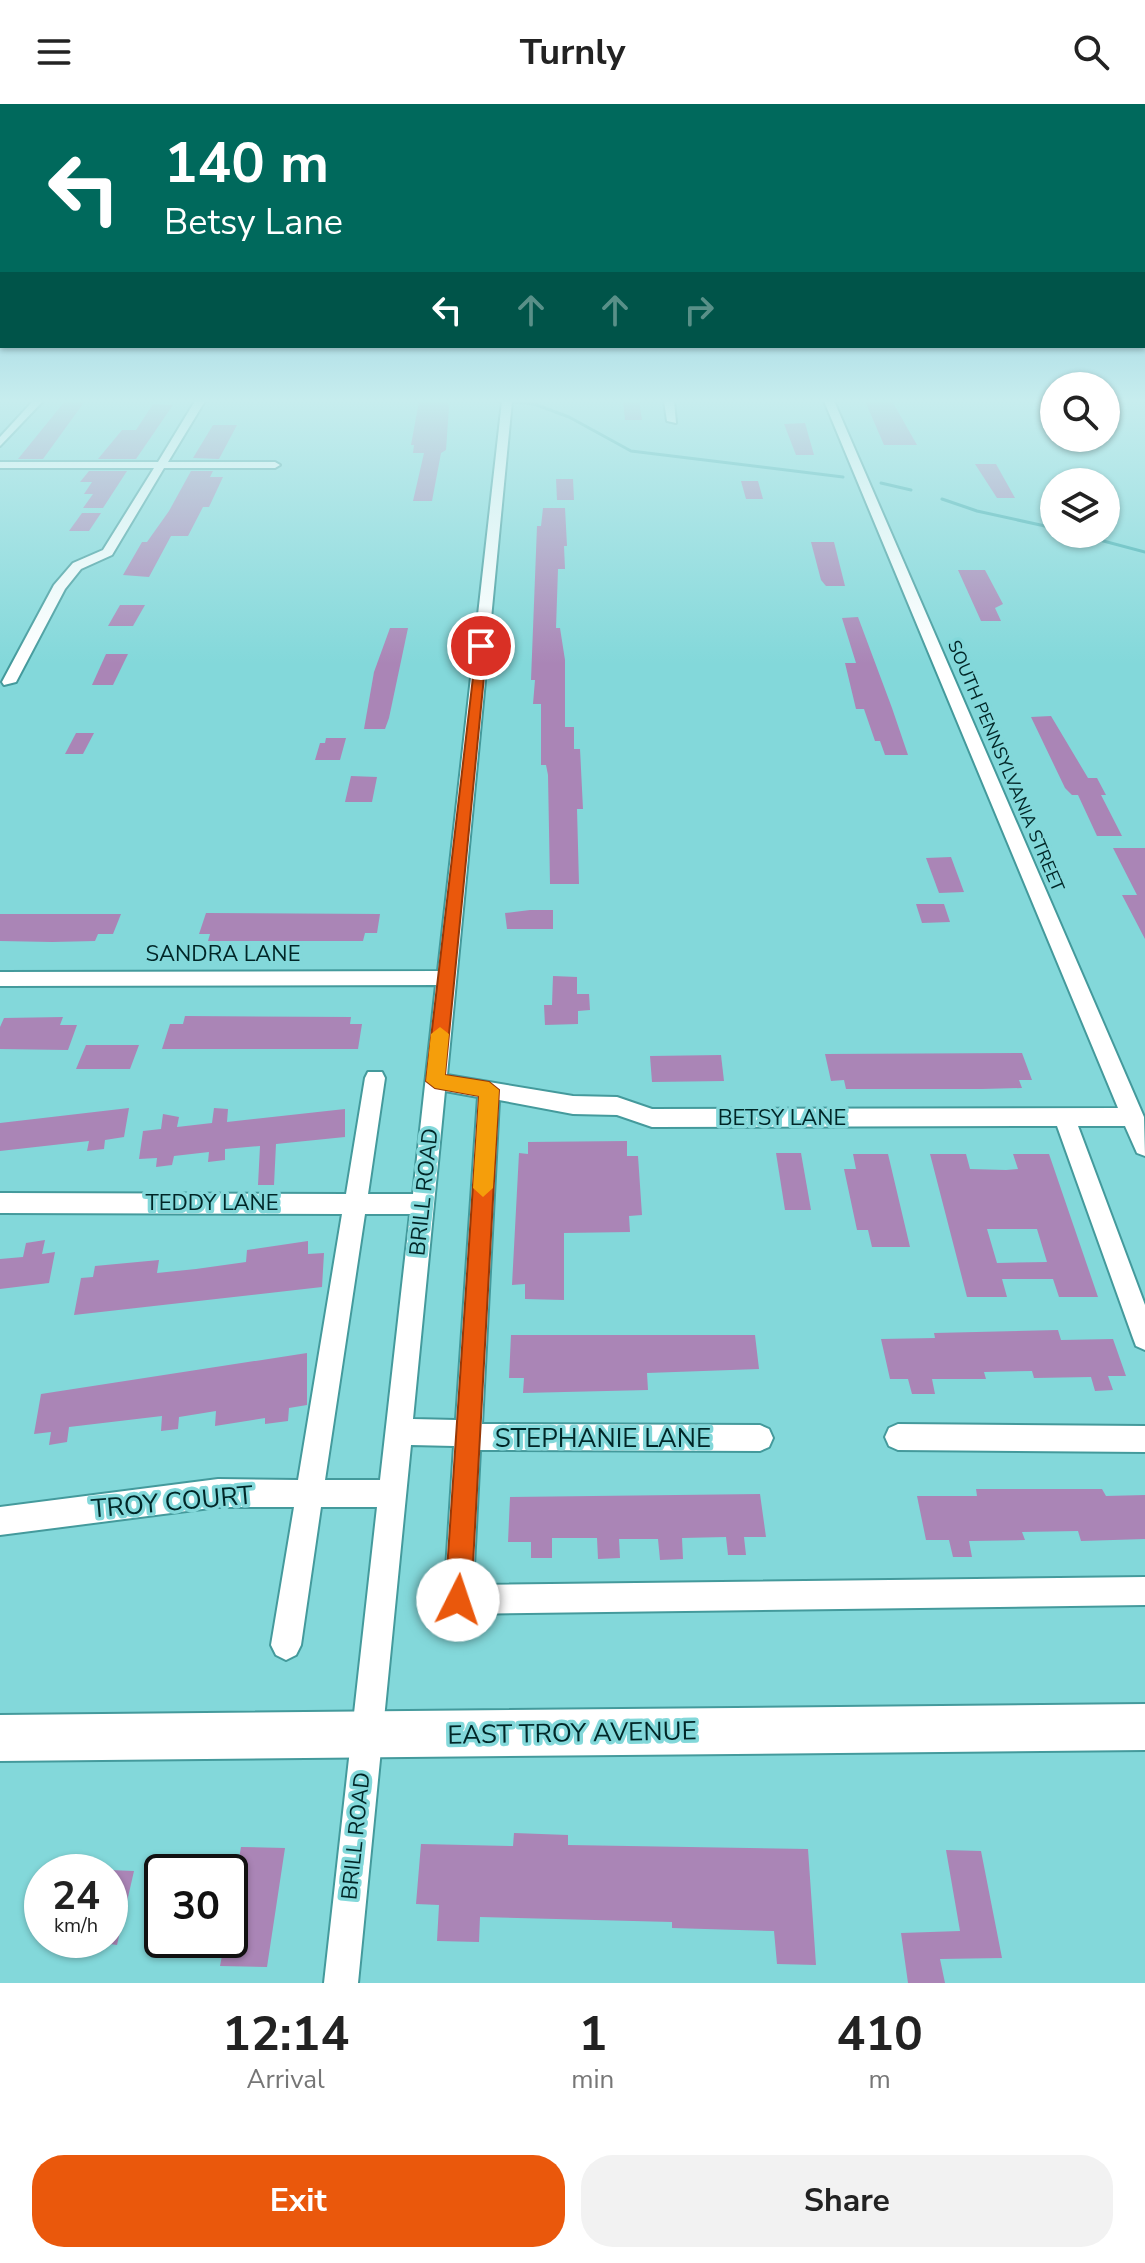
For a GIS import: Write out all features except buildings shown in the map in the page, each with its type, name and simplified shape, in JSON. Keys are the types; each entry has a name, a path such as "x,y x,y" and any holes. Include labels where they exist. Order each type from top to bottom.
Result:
{"main road":[{"name":"EAST TROY AVENUE","path":"0,1738 1145,1727"}],"street":[{"path":"9,682 68,575 77,566 108,552 147,489"},
{"name":"BRILL ROAD","path":"341,1983 498,489"},
{"name":"SOUTH PENNSYLVANIA STREET","path":"866,489 1145,1147"},
{"name":"SANDRA LANE","path":"0,979 446,978"},
{"path":"286,1645 375,1078"},
{"name":"BETSY LANE","path":"435,1081 573,1105 617,1106 652,1118 1133,1117"},
{"path":"489,1090 458,1600 1145,1591"},
{"path":"1064,1117 1145,1338"},
{"name":"TEDDY LANE","path":"0,1203 423,1204"},
{"name":"STEPHANIE LANE","path":"398,1432 441,1431 497,1439 760,1438"},
{"path":"898,1437 1145,1439"},
{"name":"TROY COURT","path":"0,1521 218,1493 393,1494"}],"waterway":[{"path":"905,489 911,490"},
{"path":"942,499 977,511 1040,525"},
{"path":"1120,545 1145,552"}],"slow traffic":[{"path":"440,1034 435,1081 489,1090 483,1188"}],"route":[{"path":"458,1600 489,1090 435,1081 481,646"}]}
